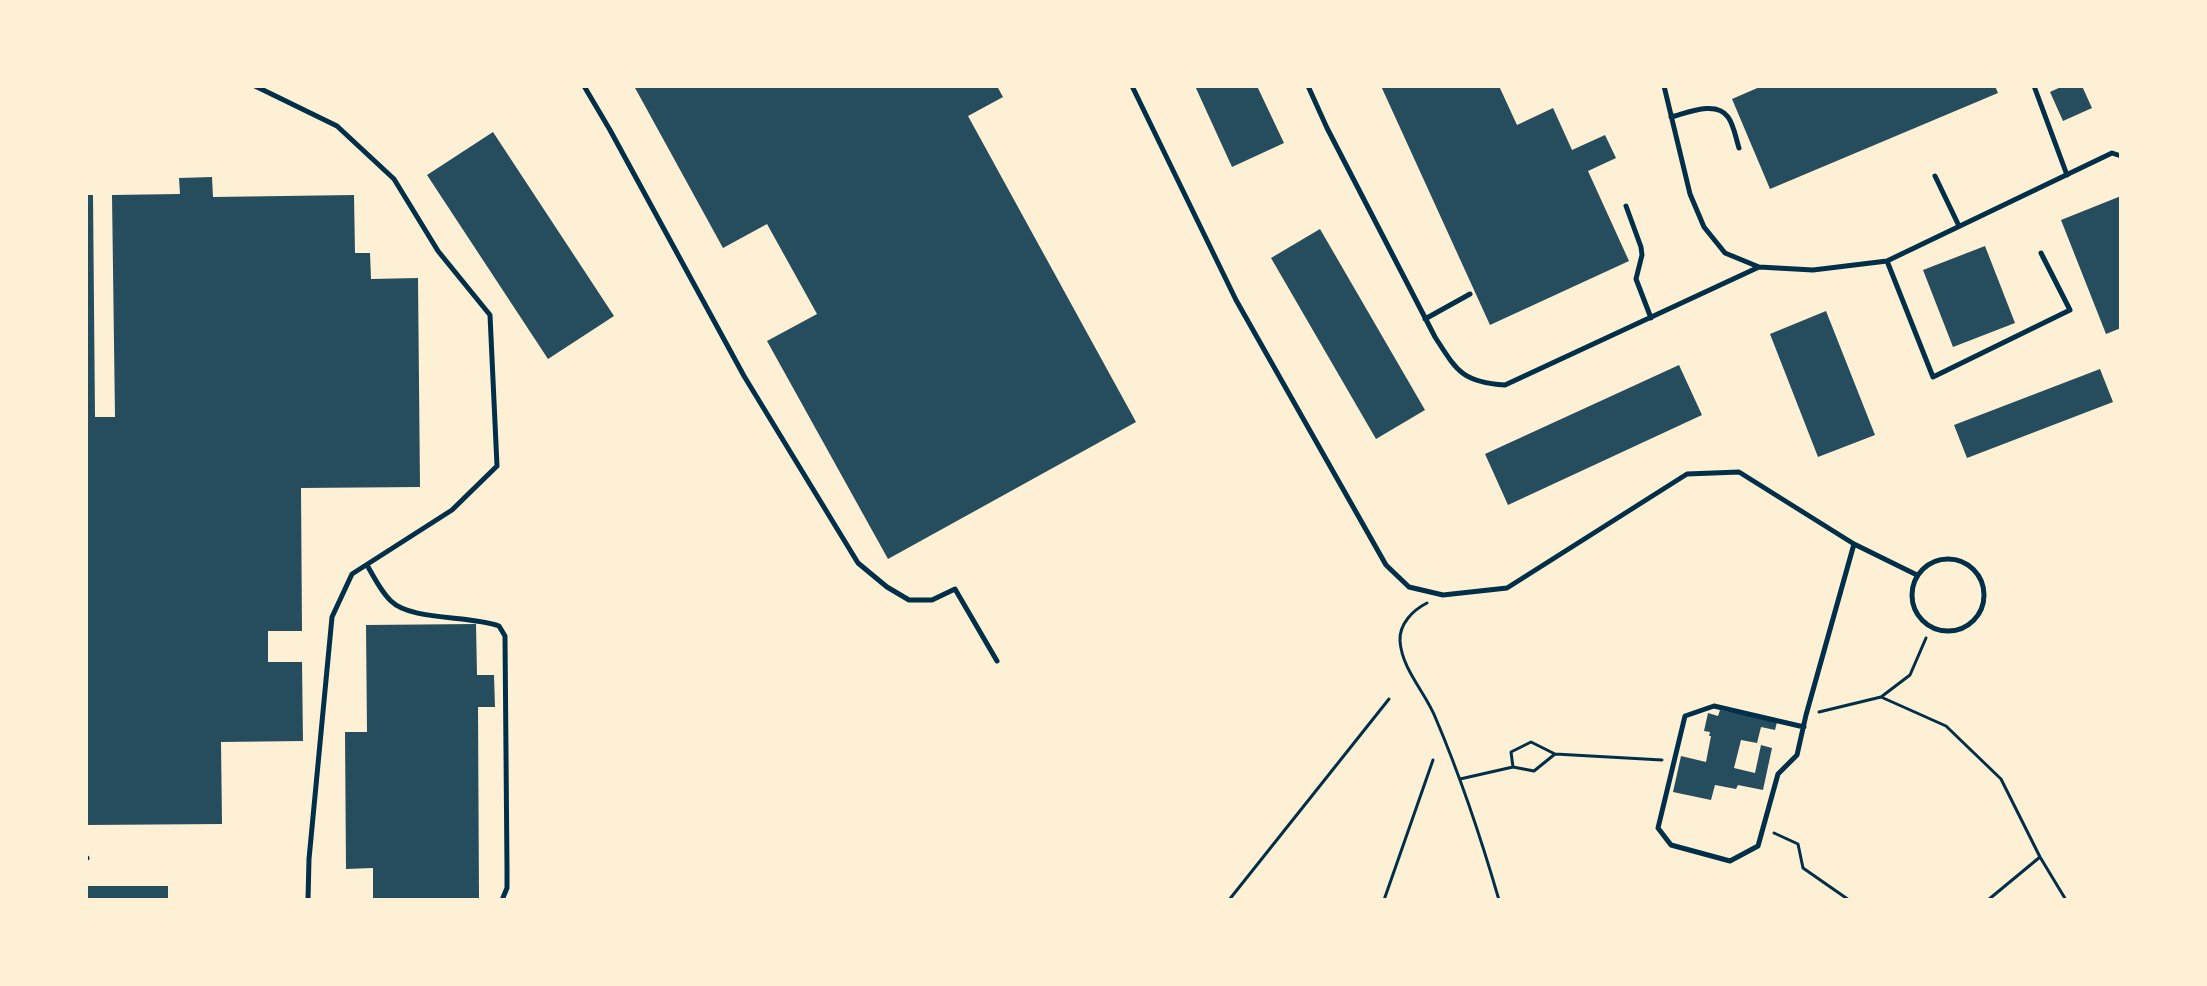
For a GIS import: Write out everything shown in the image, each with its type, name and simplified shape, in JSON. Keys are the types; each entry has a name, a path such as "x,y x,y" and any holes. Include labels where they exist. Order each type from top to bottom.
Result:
{"lane":[{"path":"255,86 337,126 394,179 438,251 490,315 497,466 452,510 352,574 332,617 309,859 308,900"},
{"path":"584,86 744,376 858,563 909,600 932,600 955,589 997,661"},
{"path":"1132,86 1236,300 1386,565 1409,587 1443,595 1507,588 1687,474 1739,472 1854,544 1917,575"},
{"path":"1308,86 1425,319 1455,367 1469,378 1505,385 1759,267"},
{"path":"1664,86 1690,194 1704,227 1725,253 1759,267 1813,270 1887,261 2112,153 2121,156"},
{"path":"2034,86 2067,175"},
{"path":"1671,117 1702,109 1719,110 1730,120 1739,148"},
{"path":"1935,176 1959,226"},
{"path":"1626,206 1641,247 1636,279 1651,318"},
{"path":"1887,261 1933,377 2070,310 2041,253"},
{"path":"1425,319 1470,294"},
{"path":"1804,727 1714,706 1685,716 1658,828 1671,845 1730,861 1758,846 1778,774 1797,755 1854,544"},
{"path":"1937,560 1961,561 1980,577 1984,589 1980,613 1972,623 1950,632 1937,631 1926,625 1917,617 1912,605 1911,593 1917,575 1937,560"},
{"path":"367,565 390,601 401,609 485,620 499,626 505,636 507,888 502,900"}],"path":[{"path":"1443,595 1419,608 1407,619 1400,637 1402,657 1435,715 1475,820 1499,900"},
{"path":"1806,715 1881,697 1910,675 1926,638"},
{"path":"1881,697 1946,726 2001,779 2040,857 2066,900"},
{"path":"1229,900 1389,699"},
{"path":"1513,767 1511,752 1531,742 1555,754 1674,761"},
{"path":"1460,779 1513,767 1534,771 1555,754"},
{"path":"1384,900 1433,760"},
{"path":"1763,828 1798,844 1803,868 1849,900"},
{"path":"1988,900 2040,857"}],"building":[{"path":"634,86 997,86 1003,97 968,116 1136,422 888,559 767,341 817,314 767,224 723,248"},
{"path":"1195,86 1257,86 1284,143 1232,167"},
{"path":"1381,86 1499,86 1517,125 1553,108 1572,150 1605,135 1616,158 1588,171 1629,261 1490,325"},
{"path":"1762,86 1995,86 1998,93 1770,189 1732,99"},
{"path":"2063,86 2082,86 2092,108 2063,121 2050,92"},
{"path":"493,132 614,316 548,359 427,175"},
{"path":"212,177 213,197 354,195 355,253 370,253 371,279 418,278 420,487 301,488 302,631 268,631 268,662 302,662 303,741 221,742 222,824 86,825 86,195 93,195 95,417 115,417 112,195 180,194 179,178"},
{"path":"2121,196 2121,328 2106,334 2061,220"},
{"path":"1320,229 1425,410 1376,439 1271,258"},
{"path":"1985,246 2015,323 1953,347 1923,270"},
{"path":"1826,311 1875,435 1818,457 1770,334"},
{"path":"1679,365 1702,415 1508,505 1485,454"},
{"path":"2100,369 2113,402 1967,458 1954,425"},
{"path":"476,624 477,675 494,675 495,707 478,707 479,900 373,900 373,868 346,869 345,732 367,732 366,625"},
{"path":"1720,710 1777,722 1775,730 1761,727 1757,743 1741,740 1734,768 1755,773 1761,745 1772,748 1763,790 1715,785 1711,800 1673,792 1681,756 1706,762 1711,736 1710,732 1704,731 1708,713 1718,716"},
{"path":"86,886 168,886 168,900 86,900"}]}
